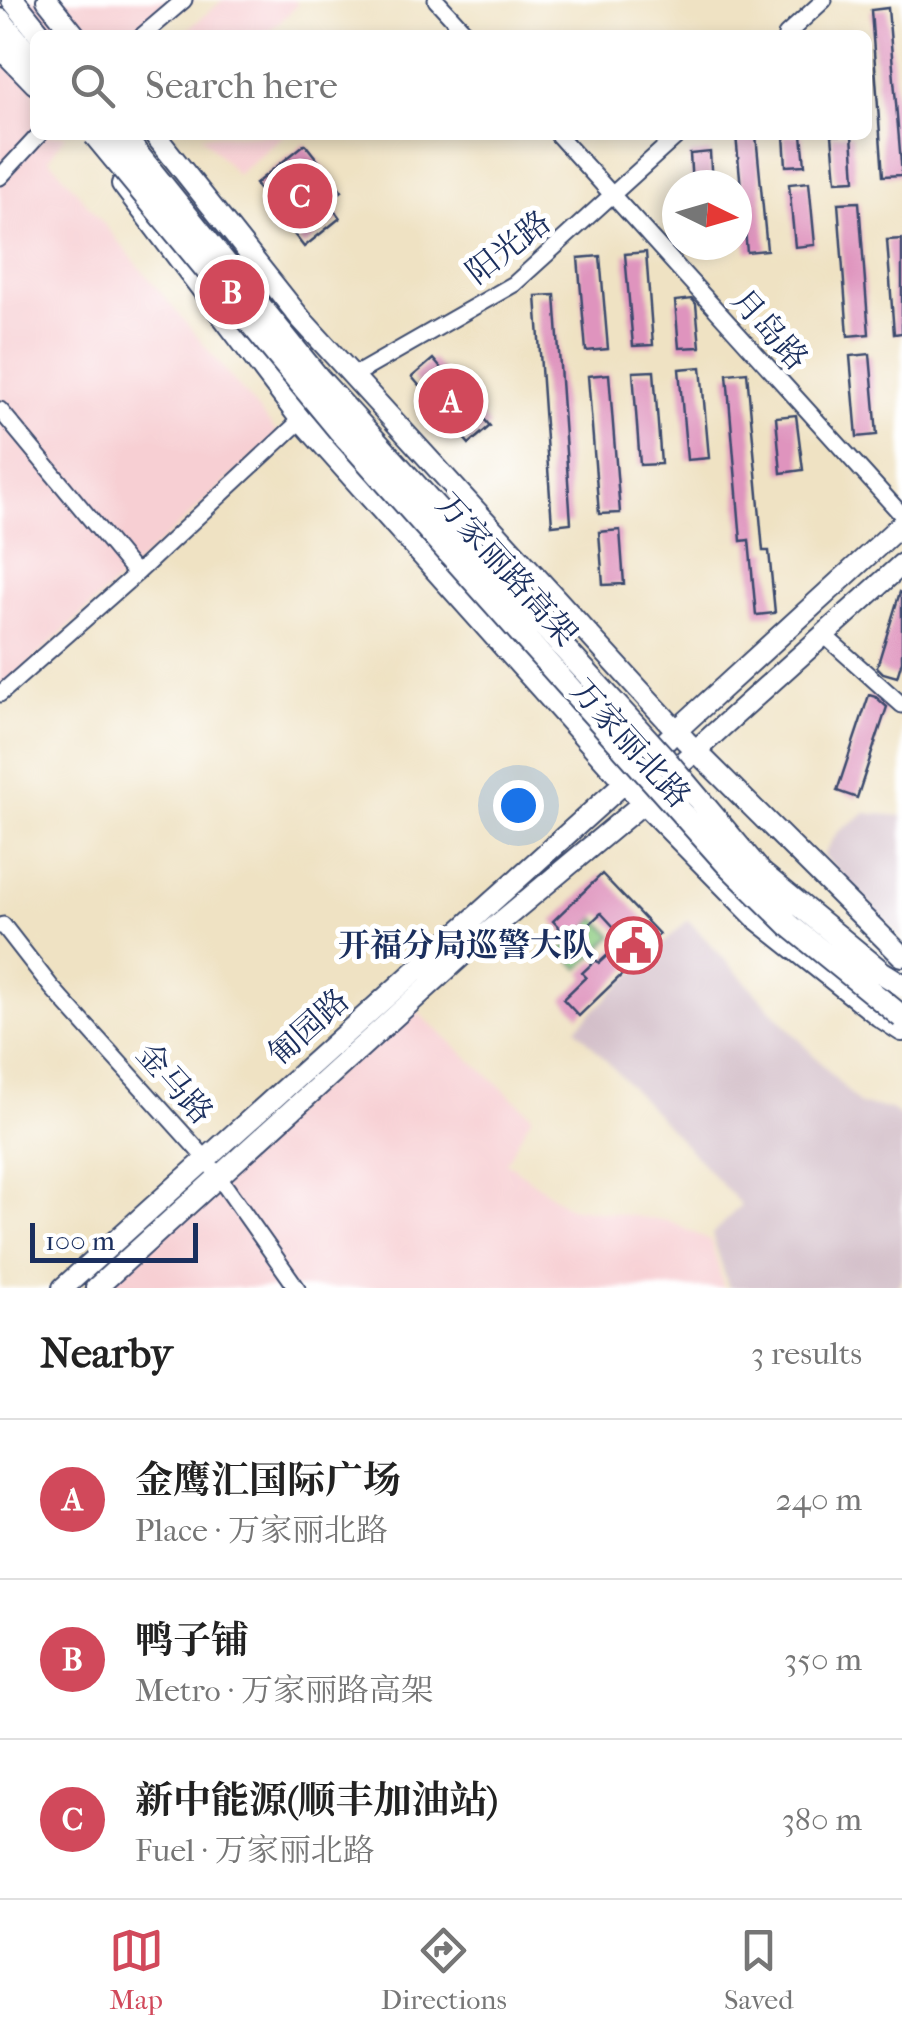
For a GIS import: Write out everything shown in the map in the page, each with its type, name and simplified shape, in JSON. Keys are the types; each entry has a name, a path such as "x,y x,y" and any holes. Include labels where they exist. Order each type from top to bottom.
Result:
{"highway":[{"path":"13,0 37,30"},
{"path":"0,20 30,56"},
{"name":"万家丽路高架","path":"100,140 340,431 727,864 789,925 902,1016"},
{"name":"万家丽路高架","path":"126,140 318,378 665,759 761,873 902,985"}],"main road":[{"path":"47,0 71,30"},
{"path":"0,48 30,79"},
{"name":"万家丽北路","path":"88,140 302,420 642,803 758,920 902,1031"},
{"name":"万家丽北路","path":"158,140 301,319 676,730 902,956"},
{"name":"匍园路","path":"63,1288 624,782 902,524"},
{"name":"匍园路","path":"96,1288 479,940 642,803 902,564"}],"street":[{"path":"149,30 184,0"},
{"path":"436,0 463,30"},
{"path":"791,30 824,0"},
{"path":"0,177 34,140"},
{"name":"月岛路","path":"562,140 902,515"},
{"name":"阳光路","path":"353,376 514,284 673,140"},
{"path":"0,410 136,574"},
{"path":"0,694 302,420"},
{"path":"824,635 902,705"},
{"name":"金马路","path":"0,926 206,1159 297,1288"}],"shaded area":[{"path":"0,0 195,0 152,30 30,30 30,140 62,140 49,158 278,434 0,690"},
{"path":"223,0 294,0 298,5 270,30 187,30"},
{"path":"206,140 278,140 237,175"},
{"path":"865,813 902,816 902,938 823,856 837,833"},
{"path":"688,920 860,1105 891,1109 902,1118 902,1277 897,1288 729,1288 712,1234 741,1205 576,1028"},
{"path":"413,1008 532,1115 506,1162 568,1207 669,1221 711,1241 724,1288 86,1288"}],"green space":[{"path":"596,918 613,936 579,969 562,950"}],"building":[{"path":"888,8 902,175 883,176 871,10"},
{"path":"736,140 756,140 767,250 752,252 752,170 739,170"},
{"path":"784,140 802,140 805,165 786,166"},
{"path":"832,140 852,140 855,180 836,181"},
{"path":"305,144 342,191 328,202 340,218 304,247 255,184"},
{"path":"710,152 711,170 691,170 690,154"},
{"path":"809,182 815,245 795,247 789,184"},
{"path":"859,202 869,334 848,336 838,203"},
{"path":"902,239 902,333 894,334 887,240"},
{"path":"646,252 653,345 633,346 625,254"},
{"path":"600,256 608,349 586,351 578,258"},
{"path":"555,295 571,523 552,525 536,296"},
{"path":"692,299 696,304 700,347 679,348 675,301"},
{"path":"870,354 877,435 857,437 850,356"},
{"path":"433,359 490,426 469,444 412,377"},
{"path":"701,367 709,458 687,460 679,369"},
{"path":"654,371 661,464 640,465 633,372"},
{"path":"747,372 763,551 769,551 775,613 756,615 749,540 741,541 727,374"},
{"path":"609,374 620,513 599,514 588,376"},
{"path":"796,415 803,470 781,473 776,417"},
{"path":"620,530 624,584 603,585 599,532"},
{"path":"900,592 902,661 897,677 877,667"},
{"path":"869,695 887,707 857,798 837,791"},
{"name":"开福分局巡警大队","path":"602,874 659,934 579,1016 563,999 586,977 582,973 625,939 601,913 572,941 553,921"}],"place":[{"name":"新中能源(顺丰加油站)","path":"300,196"},
{"name":"鸭子铺","path":"232,292"},
{"name":"金鹰汇国际广场","path":"451,401"},
{"name":"开福分局巡警大队","path":"633,945"}]}
